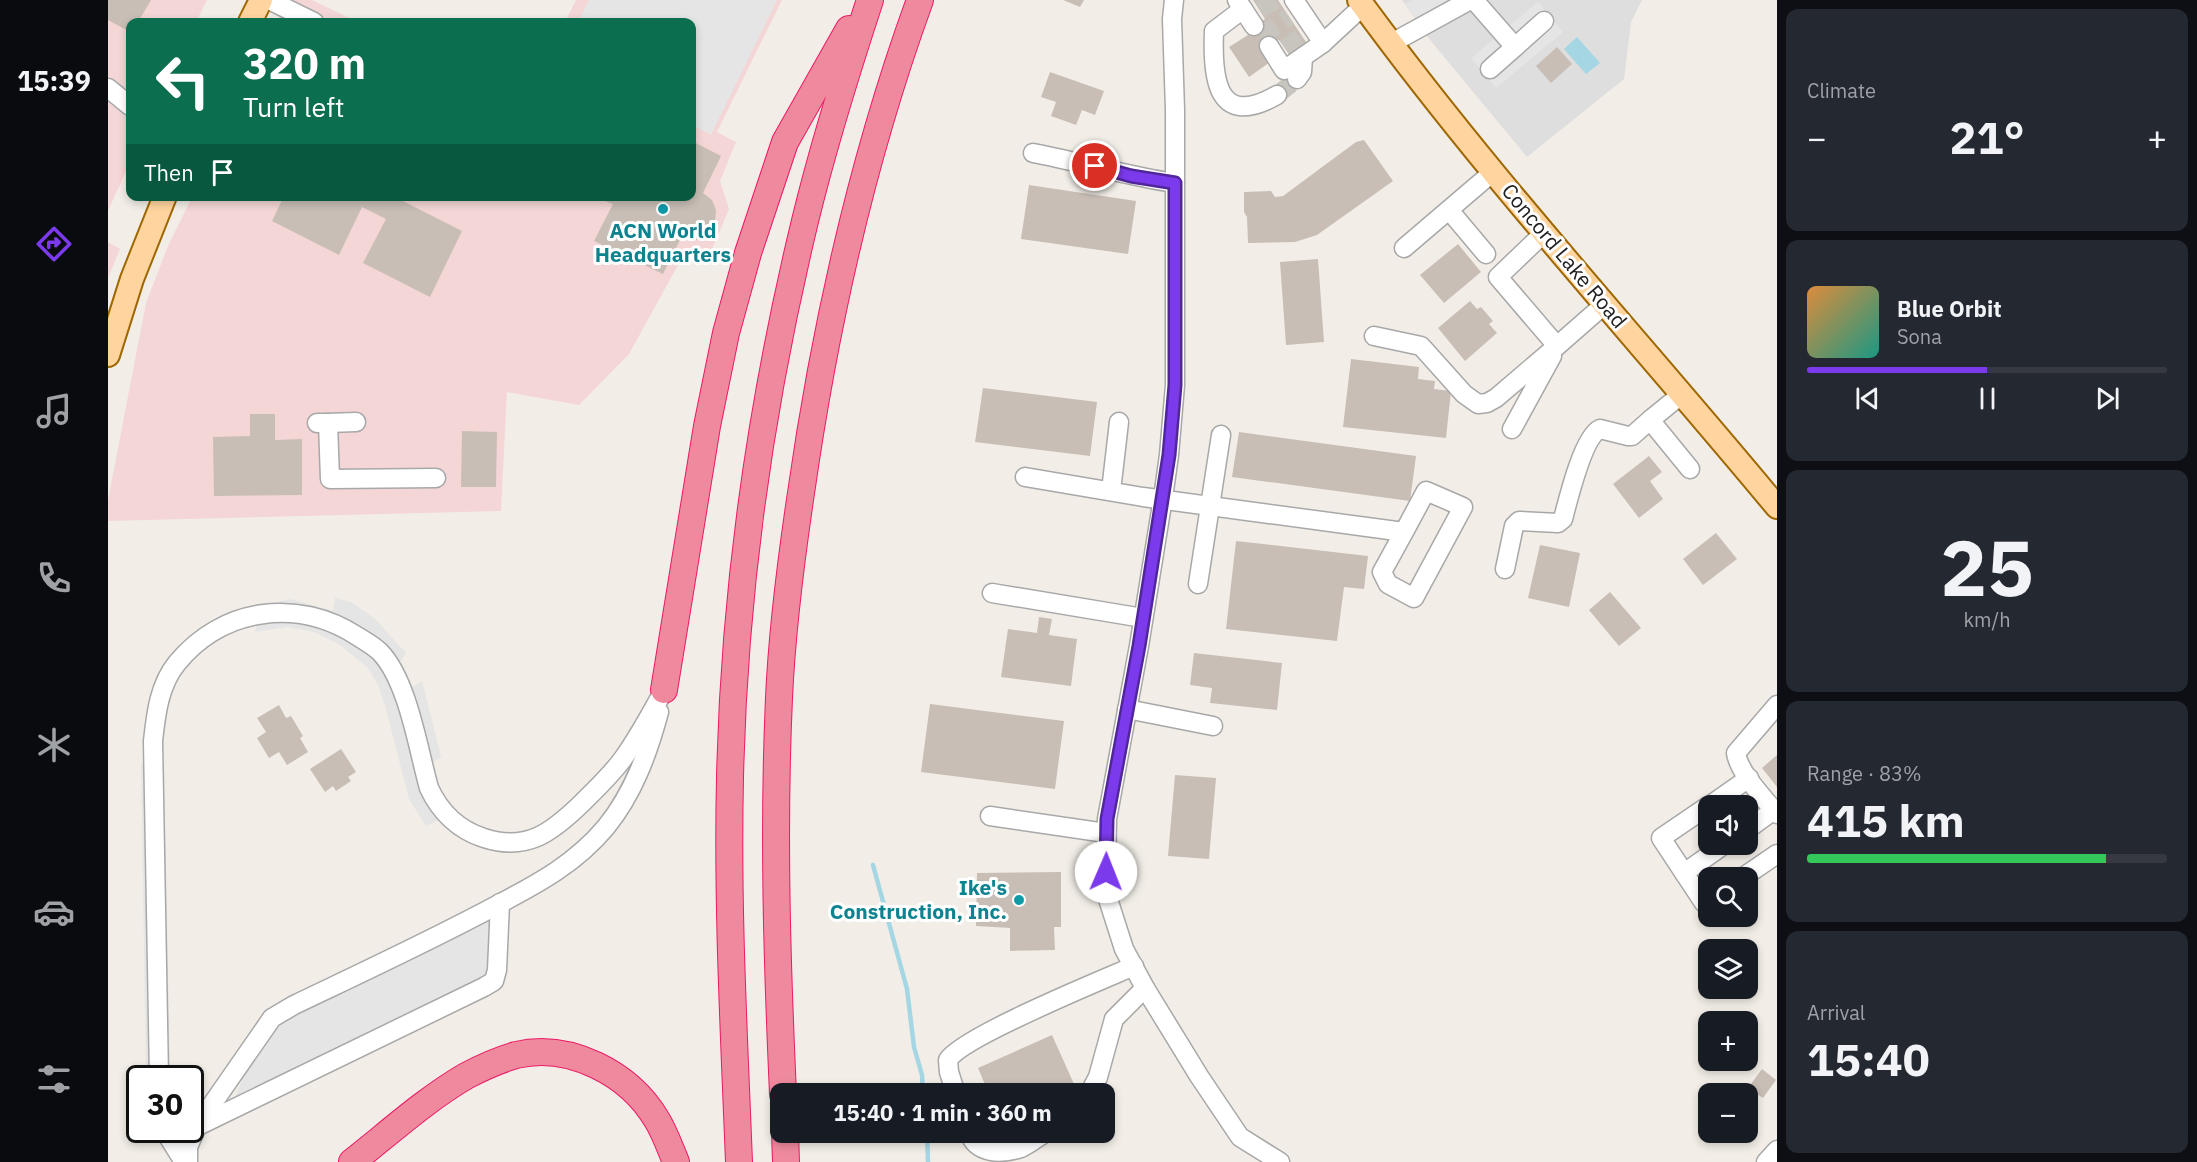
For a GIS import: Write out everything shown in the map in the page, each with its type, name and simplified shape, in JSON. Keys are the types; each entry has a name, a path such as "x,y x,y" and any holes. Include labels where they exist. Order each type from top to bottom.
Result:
{"highway":[{"path":"664,690 707,426 726,333 748,254 785,142 868,0"},
{"path":"739,1162 731,962 730,775 739,624 748,538 766,410 802,231 868,0"},
{"path":"783,1083 777,948 776,792 782,663 797,521 823,352 843,263 874,141 920,0"},
{"path":"352,1162 465,1077 489,1065 518,1055 546,1053 576,1057 599,1066 622,1080 640,1097 657,1120 676,1162"},
{"path":"785,1143 786,1162"}],"main road":[{"path":"252,18 261,0"},
{"name":"Concord Lake Road","path":"1361,3 1390,44 1544,233 1682,394 1774,496"},
{"path":"108,356 132,279 163,201"}],"street":[{"path":"269,0 306,18"},
{"path":"1174,0 1172,19 1175,385 1163,498 1111,792 1106,833 1108,899 1124,949 1199,1076 1240,1137 1257,1157 1280,1162"},
{"path":"1390,44 1470,0"},
{"path":"1474,0 1515,47"},
{"path":"1297,79 1302,72 1303,57 1313,36 1361,3"},
{"path":"1294,9 1313,36"},
{"path":"1248,12 1214,31 1215,79 1226,99 1234,105 1246,107 1260,105 1278,95"},
{"path":"1490,69 1544,21"},
{"path":"1276,50 1284,70 1303,57"},
{"path":"108,88 126,103"},
{"path":"1033,153 1131,176 1175,183"},
{"path":"1404,248 1493,172"},
{"path":"1449,210 1486,254"},
{"path":"1544,233 1498,276 1557,346"},
{"path":"1374,336 1421,346 1464,394 1478,404 1487,403 1496,398 1605,304"},
{"path":"1512,429 1557,346"},
{"path":"1505,569 1516,523 1519,521 1558,523 1563,519 1580,462 1596,430 1632,435 1682,394"},
{"path":"1650,420 1690,469"},
{"path":"356,422 322,423 330,479 436,478"},
{"path":"1111,491 1119,422"},
{"path":"1198,584 1221,435"},
{"path":"1025,477 1404,532"},
{"path":"1426,491 1463,507 1414,598 1388,584 1382,572 1404,532 1426,491"},
{"path":"992,593 1143,618"},
{"path":"159,1065 153,741 157,707 164,686 177,664 203,639 237,621 264,613 279,612 309,615 339,624 372,645 394,671 404,694 434,799 445,814 462,828 497,842 522,842 557,827 621,761 664,690"},
{"path":"204,1116 272,1018 294,1005 472,919 540,883 578,857 606,827 628,795 650,748 664,690"},
{"path":"1758,823 1776,812 1749,778 1737,760 1736,753 1777,705"},
{"path":"1127,709 1213,726"},
{"path":"1725,795 1749,778"},
{"path":"1698,813 1661,838 1698,891"},
{"path":"990,816 1106,833"},
{"path":"1758,867 1777,854"},
{"path":"1684,873 1709,855"},
{"path":"204,1123 494,981 497,970 500,903"},
{"path":"952,1083 948,1060 959,1049 1078,990 1134,966"},
{"path":"1095,1083 1114,1019 1145,988"},
{"path":"173,1143 186,1162"},
{"path":"186,1162 190,1143"},
{"path":"974,1143 988,1151 1002,1152 1028,1143"},
{"path":"1766,1162 1777,1149"}],"shaded area":[{"path":"108,0 207,0 198,18 126,18 126,171 108,211"},
{"path":"288,0 312,0 350,18 279,18"},
{"path":"576,0 782,0 717,132 736,142 720,181 729,209 711,252 683,256 629,354 579,405 507,392 501,511 108,521 108,500 146,303 168,246 190,201 696,201 696,18 567,18"},
{"path":"589,0 777,0 711,135 696,127 696,18 580,18"},
{"path":"1402,0 1642,0 1631,22 1624,79 1527,157 1430,40"},
{"path":"1412,0 1487,0 1425,33 1405,4"},
{"path":"1538,2 1563,32 1496,88 1471,58"},
{"path":"108,242 120,249 108,278"},
{"path":"335,598 351,602 375,619 406,653 398,665 411,688 422,681 441,757 424,769 447,816 426,826 409,799 386,709 378,685 368,668 340,645 314,632 288,627 255,632 262,605 291,599 333,611"},
{"path":"141,763 164,764 170,1065 146,1065"},
{"path":"511,889 500,987 224,1123 274,1004"}],"water":[{"path":"1577,37 1600,63 1586,74 1564,49"}],"building":[{"path":"108,0 151,0 140,18 126,18 126,30 108,20"},
{"path":"1063,0 1084,0 1080,7"},
{"path":"1253,0 1278,0 1310,48 1293,60 1279,40 1263,51 1270,62 1249,77 1229,47 1248,35 1246,31 1265,19"},
{"path":"1557,47 1572,64 1551,83 1536,66"},
{"path":"1050,72 1104,91 1095,115 1082,110 1076,125 1051,116 1056,102 1041,97"},
{"path":"1294,75 1300,84 1288,92 1290,96 1282,102 1273,89"},
{"path":"1364,140 1393,181 1317,235 1295,242 1248,243 1244,192 1271,191 1275,197 1283,196 1356,142"},
{"name":"ACN World Headquarters","path":"696,143 721,156 703,193 712,200 716,210 715,223 710,232 698,240 681,238 663,274 594,241 613,204 605,201 696,201"},
{"path":"1029,185 1136,201 1128,254 1021,239"},
{"path":"282,201 403,201 462,231 430,297 363,263 386,219 362,207 339,255 272,221"},
{"path":"1458,244 1481,272 1444,303 1420,275"},
{"path":"1318,259 1324,342 1286,345 1280,262"},
{"path":"1470,301 1477,309 1481,307 1493,321 1489,324 1497,333 1465,361 1438,328"},
{"path":"1351,359 1419,367 1418,379 1435,381 1434,389 1451,391 1446,438 1343,427"},
{"path":"983,388 1097,402 1090,456 975,442"},
{"path":"250,414 275,414 275,440 302,439 302,495 214,496 213,437 250,436"},
{"path":"462,431 497,432 496,487 461,487"},
{"path":"1239,432 1416,456 1410,501 1232,477"},
{"path":"1649,456 1662,472 1650,481 1663,499 1639,518 1613,484"},
{"path":"1716,533 1737,559 1703,585 1683,559"},
{"path":"1236,541 1368,556 1364,589 1344,587 1337,641 1226,629"},
{"path":"1540,545 1580,553 1569,607 1528,598"},
{"path":"1610,592 1641,628 1619,646 1589,610"},
{"path":"1039,617 1052,619 1049,635 1077,639 1071,686 1001,677 1008,629 1037,633"},
{"path":"1194,653 1282,663 1277,710 1210,703 1212,688 1190,685"},
{"path":"930,704 1064,721 1055,789 921,772"},
{"path":"279,705 286,718 291,716 303,736 300,738 308,752 287,765 279,752 269,758 257,738 266,732 257,718"},
{"path":"341,749 356,772 348,777 351,781 336,791 333,786 325,792 310,769"},
{"path":"1777,755 1777,787 1762,768"},
{"path":"1175,775 1216,778 1209,859 1168,856"},
{"name":"Ike's Construction, Inc.","path":"1061,872 1061,927 1054,927 1055,950 1010,951 1010,928 976,926 977,873"},
{"path":"1052,1035 1074,1083 984,1083 978,1068"},
{"path":"1762,1069 1776,1080 1763,1098 1758,1095 1758,1083 1752,1083"}],"waterway":[{"path":"873,865 907,989 914,1047 922,1083"},
{"path":"927,1143 928,1162"}],"tunnel":[{"path":"1260,10 1275,0"},
{"path":"1261,36 1289,17"},
{"path":"1285,48 1302,36"},
{"path":"1277,95 1297,79"}],"place":[{"name":"ACN World Headquarters","path":"663,209"},
{"name":"Ike's Construction, Inc.","path":"1019,900"}],"route":[{"path":"1095,166 1131,176 1175,183 1175,385 1169,455 1139,646 1111,792 1107,819 1106,872"}]}
